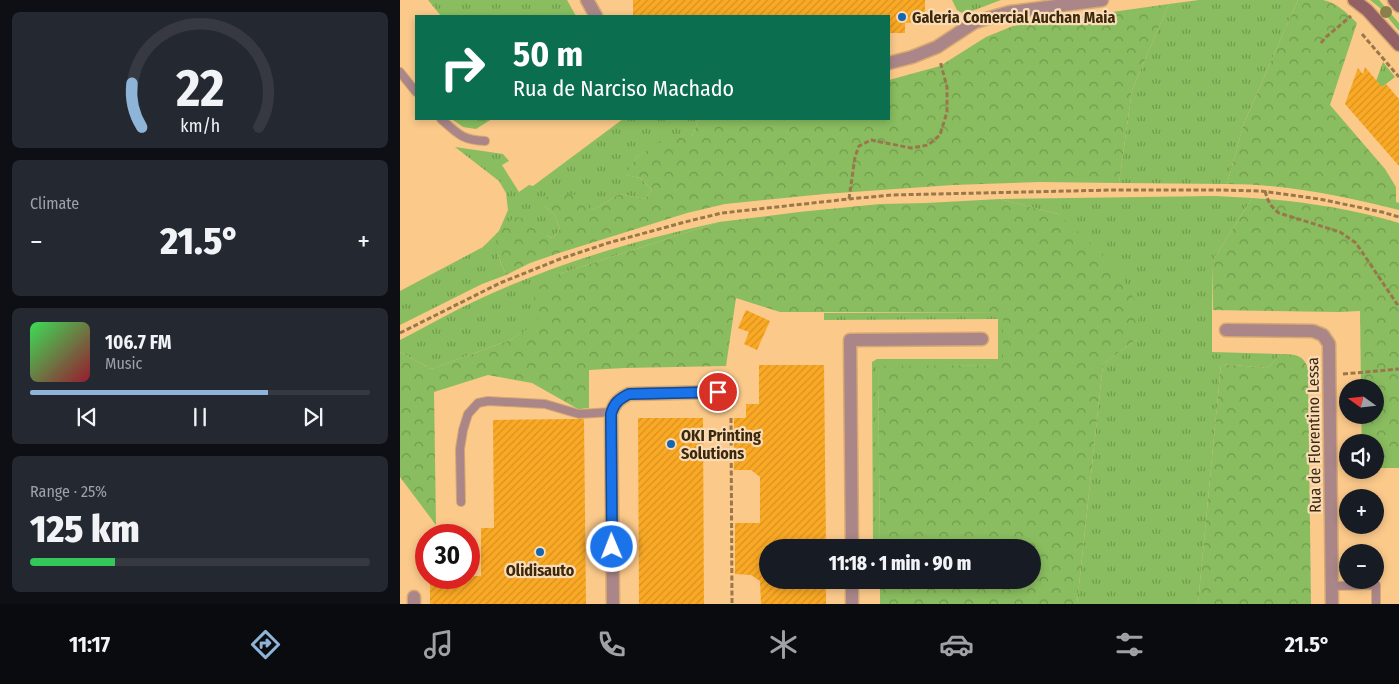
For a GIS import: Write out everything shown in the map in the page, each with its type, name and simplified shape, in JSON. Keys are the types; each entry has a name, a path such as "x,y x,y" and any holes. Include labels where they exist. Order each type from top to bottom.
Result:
{"main road":[{"path":"1354,0 1368,10 1399,45"},
{"path":"1394,0 1399,6"}],"street":[{"path":"587,0 595,15"},
{"path":"890,63 912,57 937,46 976,22 1010,12 1102,0"},
{"name":"Rua de Florentino Lessa","path":"1226,330 1313,331 1323,335 1329,344 1332,604"},
{"path":"852,539 850,340 982,339"},
{"path":"612,604 612,412 614,405 620,398 629,394 718,392"},
{"path":"852,589 852,604"}],"lane":[{"path":"400,72 415,91"},
{"path":"442,120 459,136 485,141"},
{"path":"461,502 460,449 463,430 468,414 478,403 488,401 545,404 579,414 612,412"},
{"path":"1332,586 1376,586 1376,604"}],"path":[{"path":"1321,43 1351,16"},
{"path":"1362,34 1399,77"},
{"path":"849,199 855,158 859,146 871,140 911,148 928,145 940,135 947,112 947,87 941,64"},
{"path":"400,333 500,283 560,259 608,243 722,213 892,195 1113,190 1221,190 1265,191 1319,199 1399,217"},
{"path":"1265,191 1271,207 1279,213 1340,232 1356,244 1399,307"},
{"path":"1330,375 1399,369"},
{"path":"731,418 732,604"}],"green space":[{"path":"428,0 567,0 575,15 440,15"},
{"path":"952,0 1001,0 964,14 957,10"},
{"path":"1199,0 1298,0 1244,123 1227,184 1119,183 1132,90 1169,4"},
{"path":"1298,0 1328,1 1342,9 1357,23 1330,105 1385,169 1396,187 1396,202 1399,203 1399,210 1314,192 1271,186 1227,184 1244,123"},
{"path":"1370,0 1379,0 1399,23 1399,31 1380,8"},
{"path":"1169,4 1132,90 1119,183 1040,182 953,185 824,194 725,204 687,213 559,253 530,263 506,275 496,247 497,236 501,229 515,217 533,222 544,234 553,238 560,229 554,214 543,205 546,197 564,194 579,195 591,210 619,194 645,199 652,190 640,178 625,175 636,158 670,134 692,136 699,120 890,120 890,80 940,66 986,37 1013,26"},
{"path":"1383,62 1395,77 1382,87 1376,81"},
{"path":"453,120 490,120 476,129 463,127"},
{"path":"622,120 699,120 692,136 651,148 636,158 626,175 640,178 652,190 645,199 619,194 591,210 543,205 554,214 560,229 553,238 544,235 534,223 499,231 508,210 506,193 499,181 455,147 503,154 509,161 502,165 519,192 529,185 533,186"},
{"path":"1215,196 1252,198 1212,262 1212,352 1281,354 1268,368 1221,364 1198,604 1077,604 1103,364 1137,339 1058,214 1000,199"},
{"path":"1252,198 1326,206 1399,223 1399,461 1384,461 1384,434 1362,434 1361,424 1384,424 1384,379 1361,379 1360,311 1213,310 1212,262"},
{"path":"1000,199 1058,214 1113,263 1139,307 1137,339 1103,364 1077,604 880,604 880,589 1041,589 1041,539 880,539 878,366 1003,365 1003,312 780,312 736,298 726,366 589,370 589,408 578,409 532,383 488,375 434,392 436,524 400,477 400,352 431,369 510,340 538,323 533,291 559,274 719,222 880,204"},
{"path":"719,222 559,274 539,323 510,340 431,369 400,352 400,340 495,292 605,251"},
{"path":"499,231 498,254 506,275 482,284 400,325 400,291 483,247"},
{"path":"1003,312 1004,365 878,367 880,539 873,539 872,362 877,359 998,359 998,319 824,320 824,313"},
{"path":"1281,354 1299,356 1307,365 1308,370 1311,604 1198,604 1221,364 1268,368"},
{"path":"1384,461 1399,461 1399,468 1384,468"}],"building":[{"name":"Galeria Comercial Auchan Maia","path":"633,0 925,0 925,18 915,18 916,22 905,23 905,33 890,33 890,15 633,15"},
{"path":"1365,67 1382,87 1386,84 1399,99 1399,166 1345,104 1358,68 1363,74"},
{"path":"746,310 770,321 757,350 744,344 749,332 738,328"},
{"path":"759,365 824,365 826,539 759,539 759,580 751,575 735,574 735,523 760,523 760,477 751,470 734,470 734,418 746,418 746,404 759,404"},
{"path":"638,418 703,418 704,604 639,604"},
{"path":"584,419 586,604 430,604 430,589 480,589 481,528 494,528 493,420"},
{"path":"760,589 826,589 826,604 761,604"}],"place":[{"name":"Galeria Comercial Auchan Maia","path":"902,17"},
{"name":"OKI Printing Solutions","path":"671,444"},
{"name":"Olidisauto","path":"540,552"}],"route":[{"path":"612,547 611,414 614,405 620,398 629,394 718,392"}]}
